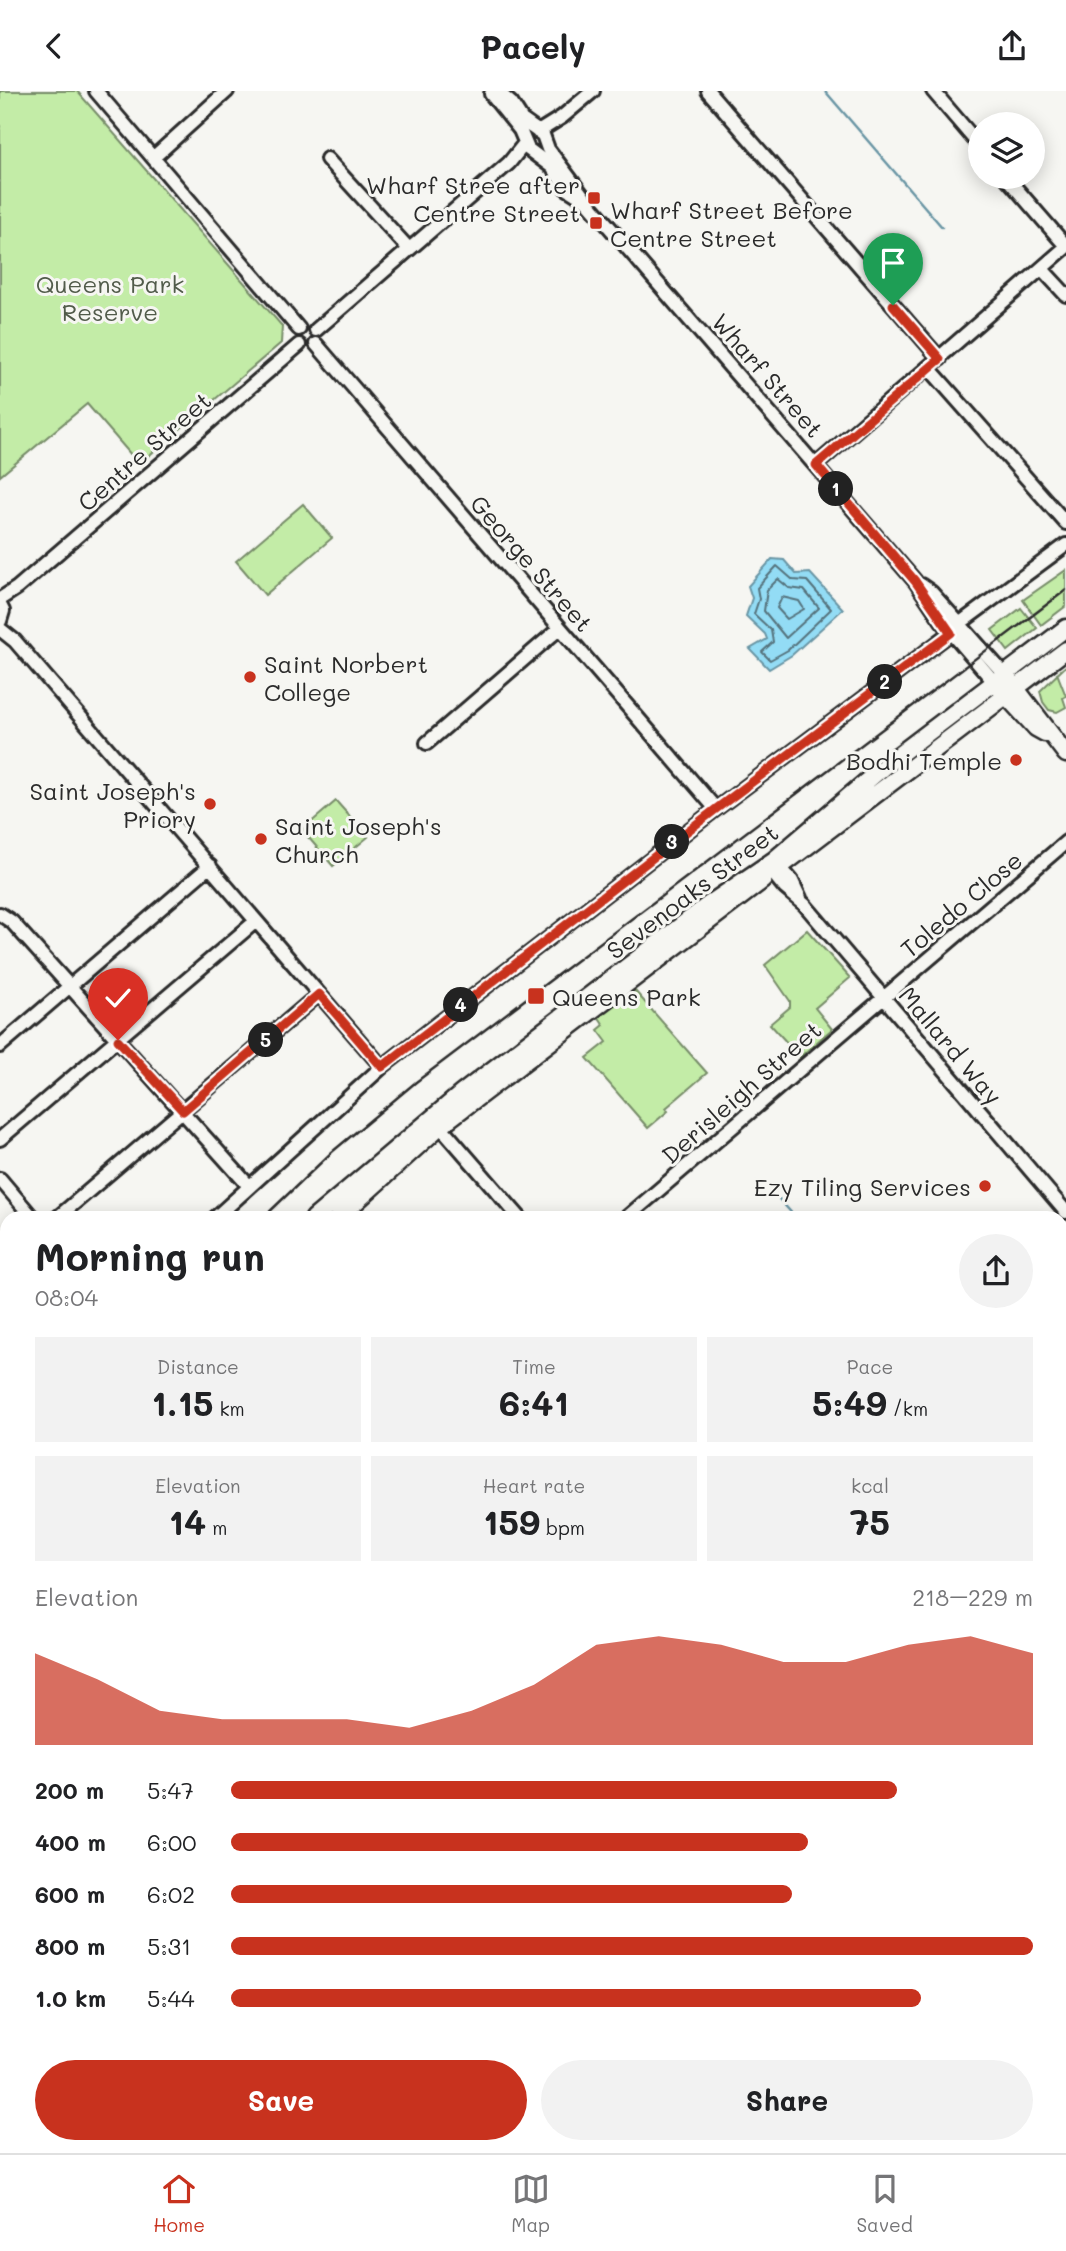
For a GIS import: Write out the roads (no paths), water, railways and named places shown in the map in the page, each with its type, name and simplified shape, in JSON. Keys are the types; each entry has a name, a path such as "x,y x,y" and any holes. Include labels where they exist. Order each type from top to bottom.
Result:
{"main road":[{"name":"Sevenoaks Street","path":"773,866 853,791 1066,628"},
{"name":"Sevenoaks Street","path":"323,1211 708,905 773,866 1066,650"},
{"name":"Wharf Street","path":"1000,679 1043,720 1051,737 1066,754"},
{"name":"Sevenoaks Street","path":"345,1211 437,1122"}],"street":[{"path":"96,91 299,329"},
{"path":"154,157 227,91"},
{"name":"Wharf Street","path":"489,91 535,142"},
{"name":"Wharf Street","path":"497,91 566,188 586,200 1000,679"},
{"path":"316,330 306,326 299,329 296,338 299,345 308,349 316,344 316,330 593,91"},
{"path":"708,91 940,359"},
{"path":"933,91 968,132"},
{"path":"327,159 409,249"},
{"path":"816,465 1066,247 1016,189"},
{"path":"1042,269 1066,295"},
{"name":"George Street","path":"316,344 716,809"},
{"name":"Centre Street","path":"1,613 17,588 299,345"},
{"path":"929,368 1066,523"},
{"path":"222,1211 382,1067 716,809 1066,545"},
{"path":"1,613 15,641 382,1067"},
{"path":"427,743 561,628"},
{"name":"Toledo Close","path":"883,998 1066,842"},
{"path":"0,1045 210,866"},
{"name":"Mallard Way","path":"773,866 792,881 804,904 1065,1211"},
{"path":"0,914 12,922 68,988 249,1186"},
{"path":"0,1139 256,921"},
{"path":"65,1211 319,994"},
{"name":"Derisleigh Street","path":"634,1211 883,998"},
{"path":"437,1122 514,1211"},
{"path":"0,1179 27,1211"}],"water":[{"path":"772,559 784,560 796,574 810,573 843,609 792,655 769,669 750,649 767,639 765,634 746,616 752,598 748,586"}],"waterway":[{"path":"825,91 942,227"},
{"path":"772,1191 790,1211"}],"railway":[{"path":"270,1211 332,1152 416,1082 1066,590"}],"place":[{"name":"Wharf Stree after Centre Street","path":"594,198"},
{"name":"Wharf Street Before Centre Street","path":"596,223"},
{"name":"Saint Norbert College","path":"250,677"},
{"name":"Bodhi Temple","path":"1016,760"},
{"name":"Saint Joseph's Priory","path":"210,804"},
{"name":"Saint Joseph's Church","path":"261,839"},
{"name":"Queens Park","path":"536,996"},
{"name":"Ezy Tiling Services","path":"985,1186"}],"park label":[{"name":"Queens Park Reserve","path":"110,297"}]}
